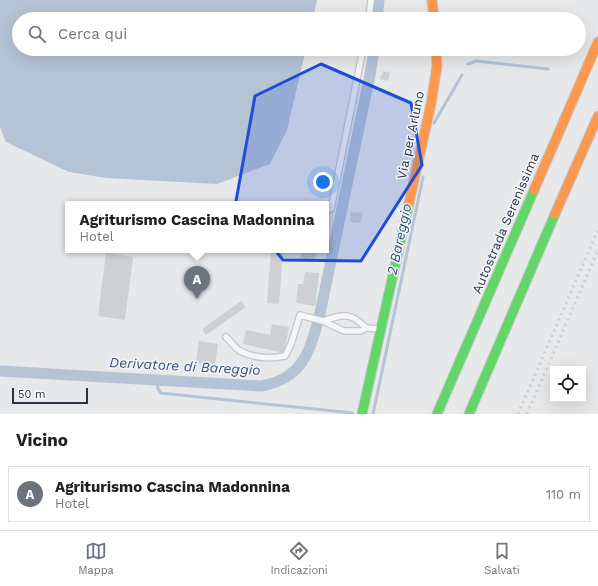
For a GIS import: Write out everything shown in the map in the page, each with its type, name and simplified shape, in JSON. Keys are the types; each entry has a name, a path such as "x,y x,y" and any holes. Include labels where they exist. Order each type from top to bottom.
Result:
{"main road":[{"path":"432,0 433,12"},
{"name":"Autostrada Serenissima","path":"437,414 598,42"},
{"name":"Via per Arluno","path":"362,414 431,104 437,66 436,56"},
{"path":"469,414 598,116"}],"lane":[{"path":"370,12 371,0"},
{"path":"329,209 331,209 362,56"},
{"path":"226,337 239,350 259,357 274,358 285,356 291,344 300,315 323,321 344,331 361,331 366,328 381,329"},
{"path":"323,321 342,316 352,317 366,328"}],"highlighted area":[{"path":"321,64 411,103 422,165 361,261 283,260 236,201 255,96"}],"water":[{"path":"0,0 317,0 314,12 12,12 12,56 304,56 287,130 270,164 217,184 106,178 69,172 6,142 0,127"}],"building":[{"path":"383,71 390,73 388,81 380,79"},
{"path":"351,212 362,213 360,223 350,222"},
{"path":"106,253 133,257 125,320 98,316"},
{"path":"271,253 283,253 279,304 267,303"},
{"path":"301,253 316,253 315,261 300,258"},
{"path":"305,272 319,273 315,306 296,303 298,284 303,284"},
{"path":"241,301 246,307 206,335 202,329"},
{"path":"272,324 289,327 284,353 243,344 246,330 270,335"},
{"path":"199,341 218,344 215,365 196,363"}],"waterway":[{"name":"Derivatore di Bareggio","path":"378,12 379,0"},
{"name":"Derivatore di Bareggio","path":"0,371 261,386 275,383 295,371 307,353 319,318 373,56"},
{"name":"2 Bareggio","path":"468,64 476,61 548,69"},
{"name":"2 Bareggio","path":"434,123 462,75"},
{"name":"2 Bareggio","path":"373,414 423,177"},
{"name":"2 Bareggio","path":"157,380 158,389 161,393 353,413"}],"railway":[{"path":"518,414 598,230"},
{"path":"527,414 598,250"}],"traffic: fast":[{"path":"437,414 534,190"},
{"path":"362,414 409,203"},
{"path":"469,414 555,214"}],"traffic: slow":[{"path":"432,0 433,12"},
{"path":"534,190 598,42"},
{"path":"409,203 431,104 437,66 436,56"},
{"path":"555,214 598,116"}],"place":[{"name":"Agriturismo Cascina Madonnina","path":"197,299"}]}
